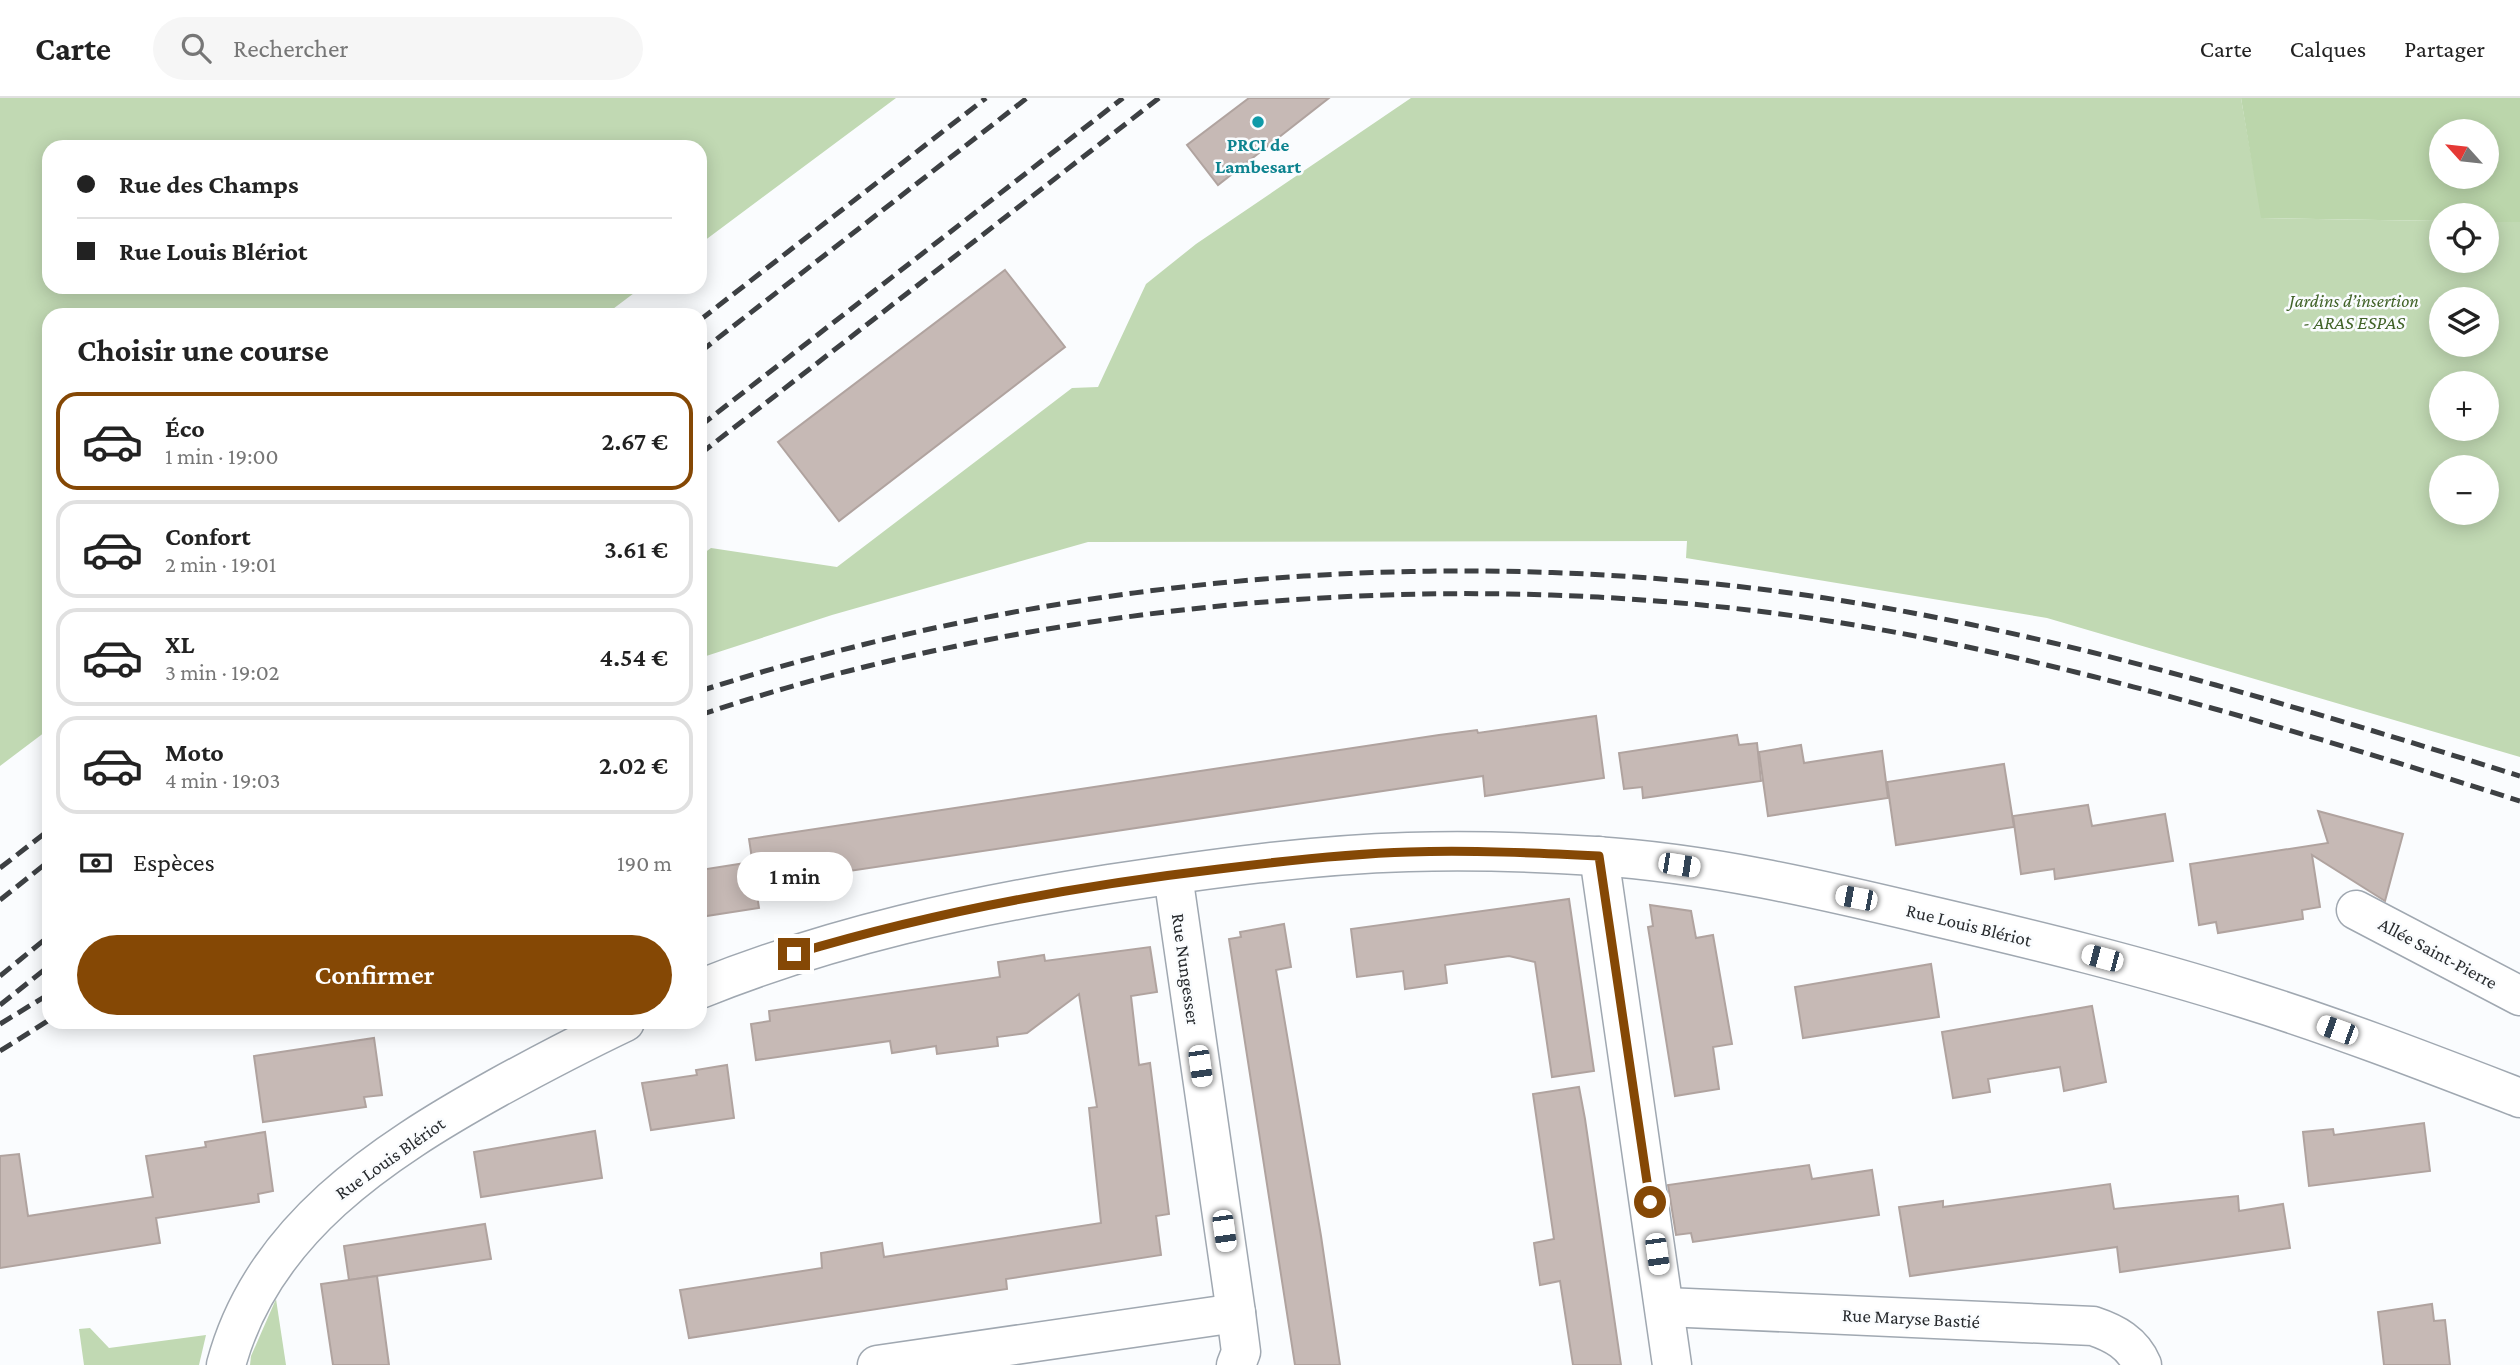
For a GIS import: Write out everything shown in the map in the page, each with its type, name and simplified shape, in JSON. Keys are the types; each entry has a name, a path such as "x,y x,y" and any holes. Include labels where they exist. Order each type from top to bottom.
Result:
{"street":[{"name":"Rue Louis Blériot","path":"707,986 794,954 943,914 1039,895 1173,874 1297,859 1406,852 1599,856 1653,861 1829,892 2079,952 2287,1012 2520,1098"},
{"path":"1599,856 1672,1365"},
{"name":"Rue Nungesser","path":"1173,874 1236,1313 1241,1352 1236,1365"},
{"name":"Allée Saint-Pierre","path":"2356,910 2520,996"},
{"name":"Rue Louis Blériot","path":"226,1365 260,1285 303,1227 332,1199 394,1150 428,1128 550,1059 611,1029"},
{"name":"Rue Maryse Bastié","path":"1665,1307 2093,1326 2112,1333 2127,1343 2142,1365"},
{"path":"877,1365 1236,1313"}],"green space":[{"path":"0,98 896,98 707,239 707,140 42,140 42,294 633,294 614,308 42,308 42,734 0,766"},
{"name":"Jardins d’insertion - ARAS ESPAS","path":"1411,98 2241,98 2262,218 2429,221 2429,273 2499,273 2499,222 2520,222 2520,757 2047,618 1686,558 1687,541 1088,542 832,615 707,656 707,551 711,548 837,567 1072,388 1098,387 1146,284 1196,244"},
{"path":"2241,98 2520,98 2520,222 2499,222 2499,203 2429,203 2429,221 2261,218"},
{"path":"276,1299 286,1365 250,1365 251,1356"},
{"path":"90,1328 109,1348 206,1335 199,1365 84,1365 79,1329"}],"building":[{"name":"PRCI de Lambesart","path":"1249,98 1329,98 1218,185 1187,145"},
{"path":"1005,270 1065,347 839,521 778,442"},
{"path":"1596,716 1604,778 1485,796 1483,776 756,885 749,839 1439,735 1477,730 1478,733"},
{"path":"1737,735 1739,745 1757,743 1761,781 1643,798 1642,787 1624,789 1619,753"},
{"path":"1801,745 1804,763 1882,751 1888,798 1768,816 1759,752"},
{"path":"2004,764 2014,827 1896,845 1887,782"},
{"path":"2088,805 2092,826 2165,814 2173,861 2055,879 2054,869 2021,874 2013,816"},
{"path":"2318,811 2403,834 2385,901 2312,855 2320,907 2302,910 2303,919 2218,933 2216,922 2199,925 2190,864 2328,843"},
{"path":"752,862 759,908 707,916 707,869"},
{"path":"1569,899 1594,1071 1552,1077 1535,962 1509,956 1445,965 1447,983 1405,989 1403,971 1357,977 1351,929"},
{"path":"1650,905 1691,911 1696,938 1713,935 1732,1044 1713,1047 1719,1089 1675,1096 1648,927 1653,926"},
{"path":"1284,924 1291,967 1276,970 1340,1365 1295,1365 1229,939 1241,937 1240,932"},
{"path":"1150,947 1157,992 1131,996 1139,1065 1150,1063 1169,1214 1156,1216 1161,1255 1006,1279 1007,1289 689,1338 680,1290 822,1268 821,1253 882,1243 884,1257 1101,1223 1089,1108 1097,1107 1079,994 1027,1033 997,1037 998,1046 937,1054 936,1046 892,1053 890,1041 756,1060 751,1024 770,1021 769,1011 1000,977 998,962 1044,955 1045,961"},
{"path":"1931,964 1939,1017 1803,1038 1795,987"},
{"path":"2092,1006 2106,1082 2064,1091 2060,1067 1988,1079 1990,1092 1953,1098 1942,1032"},
{"path":"374,1038 382,1095 364,1097 366,1107 263,1122 254,1056"},
{"path":"727,1065 734,1118 651,1130 642,1083 697,1075 696,1070"},
{"path":"1579,1087 1621,1365 1573,1365 1560,1281 1540,1285 1534,1243 1554,1239 1533,1094"},
{"path":"2424,1123 2430,1171 2309,1186 2303,1132 2333,1129 2334,1135"},
{"path":"595,1131 602,1178 481,1197 474,1152"},
{"path":"265,1132 273,1191 258,1194 259,1202 156,1218 160,1243 0,1268 0,1156 19,1154 28,1216 153,1197 146,1156 206,1147 205,1142"},
{"path":"1809,1165 1812,1179 1872,1170 1879,1215 1693,1242 1691,1233 1676,1235 1668,1185"},
{"path":"2110,1184 2114,1209 2238,1196 2239,1211 2283,1204 2290,1248 2120,1272 2117,1247 1910,1276 1899,1207 1943,1201 1943,1207"},
{"path":"485,1224 491,1259 349,1280 344,1246"},
{"path":"377,1276 389,1365 333,1365 321,1284"},
{"path":"2432,1304 2434,1321 2445,1320 2450,1365 2384,1365 2378,1312"}],"railway":[{"path":"707,315 986,98"},
{"path":"707,347 1027,98"},
{"path":"707,421 1123,98"},
{"path":"707,449 1159,98"},
{"path":"707,689 844,650 989,617 1137,593 1285,577 1434,571 1583,574 1732,586 1880,607 2042,640 2203,681 2520,776"},
{"path":"707,713 791,686 931,651 1072,625 1179,610 1287,600 1395,595 1504,594 1612,598 1720,607 1828,621 2009,656 2229,713 2520,801"},
{"path":"0,868 42,835"},
{"path":"0,900 42,867"},
{"path":"0,976 42,942"},
{"path":"0,1005 42,972"},
{"path":"0,1024 42,998"},
{"path":"0,1051 42,1024"}],"place":[{"name":"PRCI de Lambesart","path":"1258,122"}],"route":[{"path":"794,954 943,914 1039,895 1173,874 1297,859 1406,852 1599,856 1650,1202"}]}
